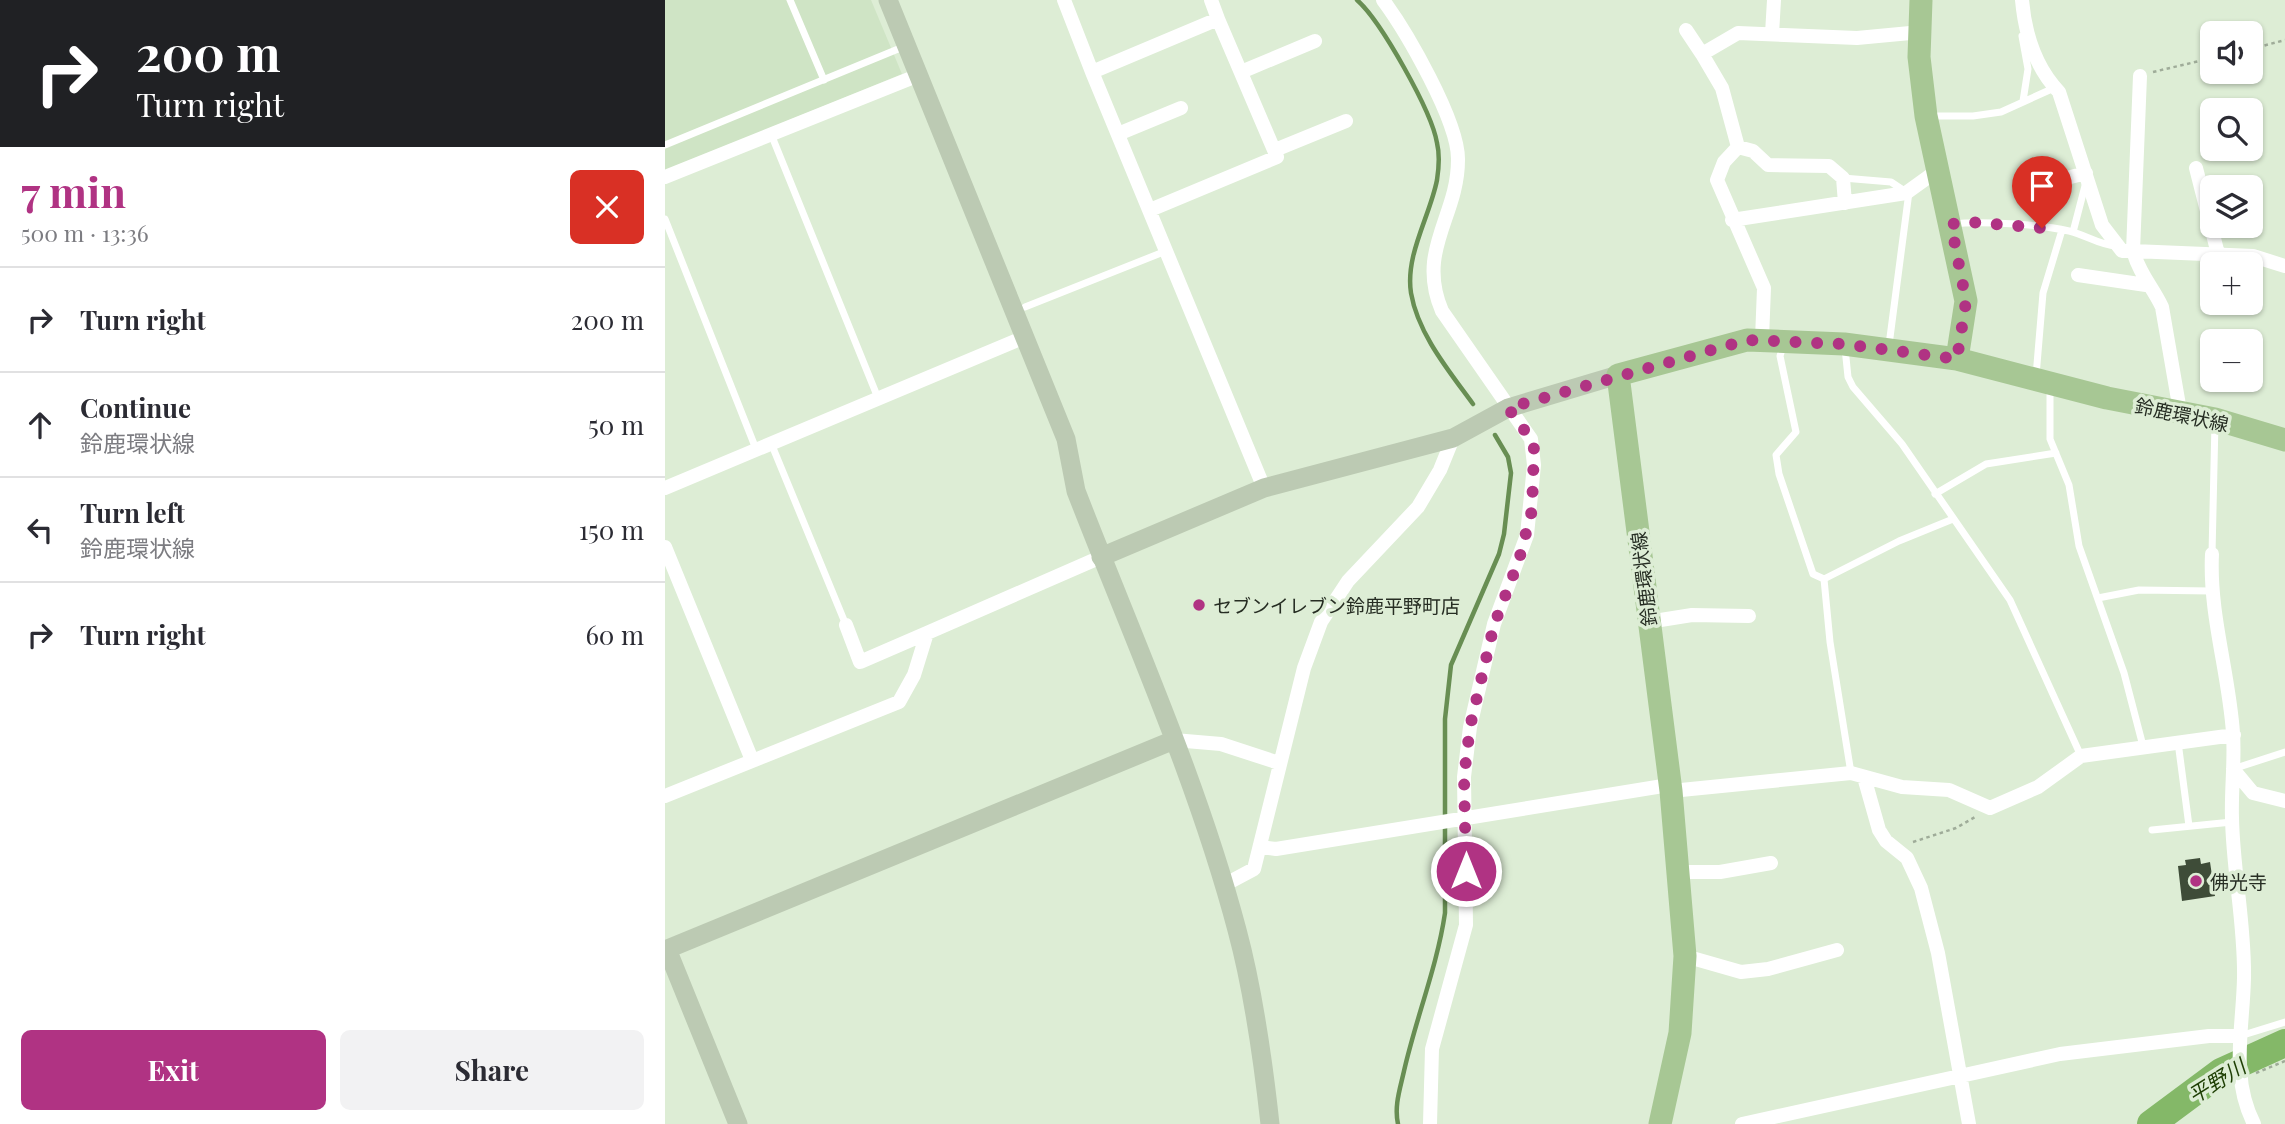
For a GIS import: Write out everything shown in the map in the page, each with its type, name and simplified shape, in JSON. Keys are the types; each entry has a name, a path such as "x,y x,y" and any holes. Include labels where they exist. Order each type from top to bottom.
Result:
{"main road":[{"path":"1921,0 1919,57 1926,116 1966,301 1957,359"},
{"name":"鈴鹿環状線","path":"1660,1124 1680,1033 1685,956 1670,788 1618,375 1728,343 1773,341 1844,344 1957,359 2043,382 2215,419 2285,439"}],"street":[{"path":"888,0 1066,439 1076,491 1174,740 1224,885 1238,933 1270,1124"},
{"path":"1064,0 1091,72 1264,488"},
{"path":"1150,210 1277,157 1211,0"},
{"path":"1383,0 1420,57 1457,141 1457,178 1431,273 1434,294 1442,311 1531,439 1534,449 1532,510 1519,560 1494,625 1470,727 1461,817 1466,925 1432,1049 1430,1124"},
{"path":"1772,34 1774,0"},
{"path":"2023,7 2035,56 2049,85 2054,88 2087,174 2102,225 2116,246 2122,251 2200,253"},
{"path":"1091,72 1218,19"},
{"path":"1686,30 1722,88 1738,147"},
{"path":"1702,54 1738,33 1857,38 1920,32"},
{"path":"1241,72 1315,41"},
{"path":"665,177 919,75"},
{"path":"2140,76 2133,251 2146,285 2155,293 2162,307 2180,411"},
{"path":"1118,134 1181,108"},
{"path":"1275,150 1346,121"},
{"path":"1738,147 1753,151 1768,165 1829,166 1843,178 1845,203"},
{"path":"1738,147 1724,162 1717,180 1764,288 1773,341"},
{"path":"2196,168 2217,252"},
{"path":"1733,220 1907,192 1938,170"},
{"path":"2036,186 2087,174"},
{"path":"2263,260 2285,266"},
{"path":"2078,275 2146,285"},
{"path":"665,488 1025,337"},
{"path":"846,625 860,662 1264,488 1453,438 1508,408 1618,375"},
{"path":"1224,885 1254,869 1304,668 1321,622 1348,581 1418,507 1440,470 1453,438"},
{"path":"665,547 752,760"},
{"path":"2213,554 2211,591 2223,648 2234,735 2232,821 2241,905 2244,978 2238,1043 2239,1080 2254,1124"},
{"path":"1648,622 1692,615 1749,616"},
{"path":"665,796 899,702 914,675 927,633"},
{"path":"1261,847 1276,849 1461,817 1670,788 1857,775 1902,787 1949,789 1990,808 2038,787 2081,756 2234,735"},
{"path":"738,1124 666,947 1174,740 1221,744 1279,763"},
{"path":"2233,769 2253,793 2285,801"},
{"path":"1857,775 1879,830 1886,841 1907,858 1921,888 1938,953 1969,1124"},
{"path":"1679,872 1720,872 1771,863"},
{"path":"1685,956 1741,972 1768,969 1837,950"},
{"path":"1742,1124 2095,1049 2238,1043"}],"lane":[{"path":"790,0 824,80"},
{"path":"2023,7 2021,29 2028,69 2023,101"},
{"path":"665,145 907,45"},
{"path":"1926,116 1988,115 2054,88"},
{"path":"771,133 878,399"},
{"path":"2073,232 2087,174"},
{"path":"1843,178 1891,182 1907,192 1889,349"},
{"path":"665,219 757,450"},
{"path":"1951,224 1968,222 2062,230 2103,245 2116,246"},
{"path":"2062,230 2043,293 2043,382 2049,430 2069,485 2079,546 2124,673 2143,746"},
{"path":"1025,307 1167,251"},
{"path":"1773,341 1780,356 1796,432 1776,455 1779,474 1814,574 1824,579"},
{"path":"1844,344 1848,377 1853,387 1902,444 2010,600 2081,756"},
{"path":"2213,554 2215,419"},
{"path":"771,443 846,625"},
{"path":"1935,494 1986,464 2056,453"},
{"path":"1824,579 1899,541 1953,519"},
{"path":"1824,579 1830,642 1857,775"},
{"path":"2098,598 2139,590 2211,591"},
{"path":"2178,742 2189,826"},
{"path":"2233,769 2285,752"},
{"path":"2152,830 2232,821"},
{"path":"2238,1043 2285,1022"}],"path":[{"path":"2263,46 2285,40"},
{"path":"2140,76 2200,61"},
{"path":"1897,848 1956,828 1990,808"},
{"path":"2239,1080 2285,1060"}],"shaded area":[{"path":"665,0 871,0 902,74 665,171"}],"building":[{"name":"佛光寺","path":"2200,858 2201,864 2210,862 2215,896 2182,901 2178,866 2186,865 2185,860"}],"waterway":[{"path":"1357,0 1392,46 1433,129 1439,152 1438,175 1415,250 1410,279 1411,293 1427,337 1473,404"},
{"path":"1398,1124 1399,1091 1437,953 1445,913 1445,719 1451,665 1499,554 1504,534 1511,473 1508,457 1495,435"},
{"name":"平野川","path":"2151,1124 2221,1072 2285,1043"}],"place":[{"name":"セブンイレブン鈴鹿平野町店","path":"1199,605"},
{"name":"佛光寺","path":"2196,881"}],"route":[{"path":"1466,871 1464,777 1470,727 1494,625 1519,560 1532,510 1534,449 1531,439 1508,408 1728,343 1747,340 1844,344 1957,359 1966,301 1951,224 1968,222 2042,228"}]}
